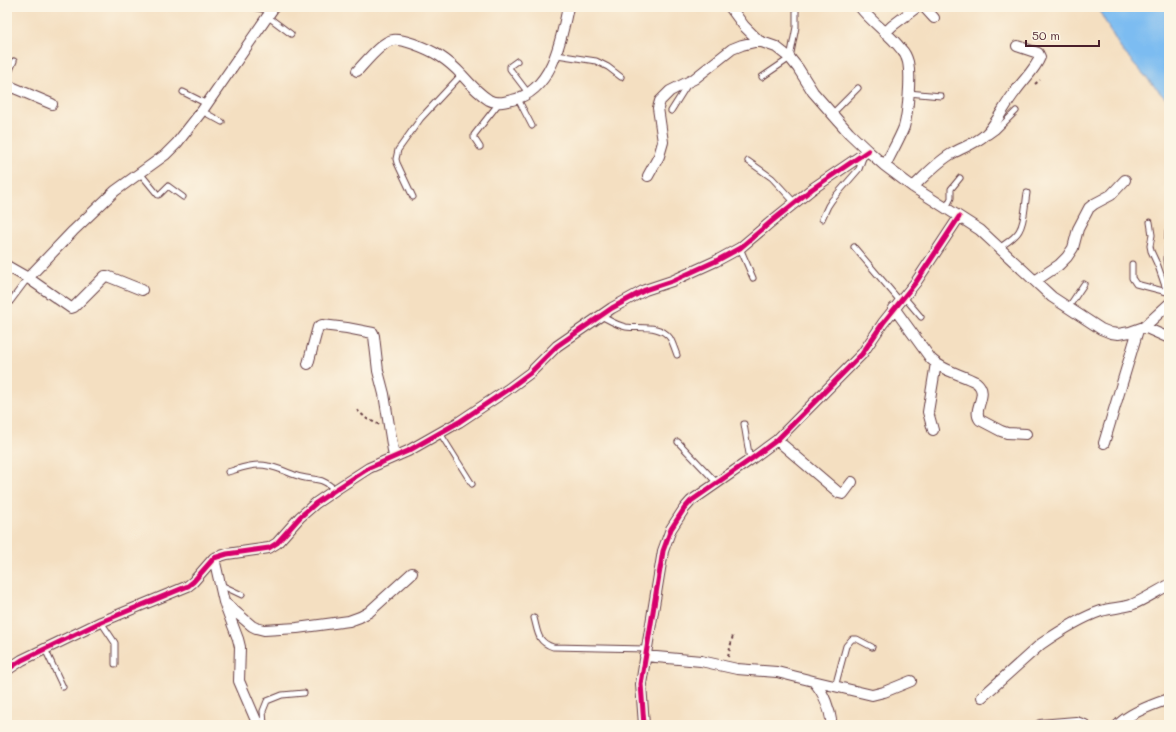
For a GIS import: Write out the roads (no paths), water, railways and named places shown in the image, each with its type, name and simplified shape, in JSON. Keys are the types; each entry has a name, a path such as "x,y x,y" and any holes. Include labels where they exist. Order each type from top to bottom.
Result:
{"street":[{"path":"357,71 384,44 392,40 403,41 430,49 444,58 462,74 472,87 492,101 499,103 518,98 529,94 542,81 552,65 557,55 568,7"},
{"path":"730,7 744,26 759,41 776,48 790,58 813,92 866,152 913,187 980,230 1052,297 1068,308 1101,330 1118,334 1141,328 1169,304"},
{"path":"860,7 868,18 902,49 908,61 910,72 907,112 904,126 898,141 884,166"},
{"path":"886,33 892,26 917,7"},
{"path":"924,7 934,18"},
{"path":"28,278 115,191 165,155 177,143 204,108 271,11"},
{"path":"648,176 659,156 663,142 658,108 659,104 670,92 690,82 732,49 759,41"},
{"path":"913,187 943,159 986,134 1039,60 1040,57 1038,53 1017,46"},
{"path":"7,85 52,104"},
{"path":"7,670 22,660 100,622 188,586 214,558 227,554 269,548 277,543 300,517 316,503 335,490 369,468 408,451 459,422 530,373 557,346 612,308 645,290 672,281 716,261 740,248 795,203 866,152"},
{"path":"1035,281 1067,257 1073,248 1078,229 1089,208 1111,195 1125,180"},
{"path":"644,725 641,684 663,551 671,530 684,509 692,501 777,440 862,354 883,323 916,282 959,216"},
{"path":"7,266 28,278 71,308 74,307 105,276 142,290"},
{"path":"899,302 931,359 941,367 976,382 980,386 983,391 978,418 1001,431 1007,433 1026,434"},
{"path":"308,364 318,328 322,325 373,333 378,371 390,428 394,457"},
{"path":"1141,328 1169,338"},
{"path":"1104,443 1141,328"},
{"path":"933,430 928,412 936,363"},
{"path":"777,440 838,493 843,494 852,482"},
{"path":"214,558 224,602 240,647 239,681 258,725"},
{"path":"224,602 243,619 256,628 264,630 297,628 349,621 369,612 412,573"},
{"path":"982,698 1050,638 1082,620 1102,611 1132,604 1169,585"},
{"path":"646,653 701,661 737,669 776,672 872,695 884,692 911,681"},
{"path":"813,681 822,692 832,725"},
{"path":"1118,725 1122,721 1145,708 1169,699"},
{"path":"1040,725 1076,722 1085,725"}],"lane":[{"path":"253,7 271,11 291,34"},
{"path":"762,77 790,58 796,27 796,7"},
{"path":"557,55 596,61 608,67 621,77"},
{"path":"7,78 14,61"},
{"path":"517,61 510,66 510,69 529,94"},
{"path":"413,197 397,163 396,159 398,150 427,110 462,74"},
{"path":"671,111 690,82"},
{"path":"832,114 858,88"},
{"path":"183,92 222,122"},
{"path":"908,93 941,96"},
{"path":"518,98 532,126"},
{"path":"480,147 474,138 474,135 499,103"},
{"path":"981,138 993,134 1016,111"},
{"path":"822,219 832,200 859,169 866,152"},
{"path":"748,161 772,178 795,203"},
{"path":"140,173 158,194 160,194 168,186 183,196"},
{"path":"946,208 951,198 951,189 960,178"},
{"path":"999,248 1019,231 1027,193"},
{"path":"1150,222 1152,235 1150,246 1151,251 1168,292"},
{"path":"1168,231 1167,260 1169,275"},
{"path":"854,247 899,302 920,316"},
{"path":"740,248 754,278"},
{"path":"1132,264 1132,278 1136,284 1168,292"},
{"path":"7,306 28,278"},
{"path":"1068,308 1084,284"},
{"path":"600,316 621,326 658,330 663,332 669,337 677,355"},
{"path":"744,424 750,460"},
{"path":"440,433 472,484"},
{"path":"678,442 717,483"},
{"path":"228,472 252,466 267,466 302,477 319,479 335,490"},
{"path":"220,585 242,595"},
{"path":"534,618 539,636 542,642 546,645 553,647 646,653"},
{"path":"100,622 115,643 115,664"},
{"path":"835,687 846,646 849,642 852,639 857,639 872,647"},
{"path":"45,649 63,687"},
{"path":"264,725 263,711 267,701 282,695 304,693"}],"water":[{"path":"1097,7 1169,7 1169,101 1121,49"}]}
